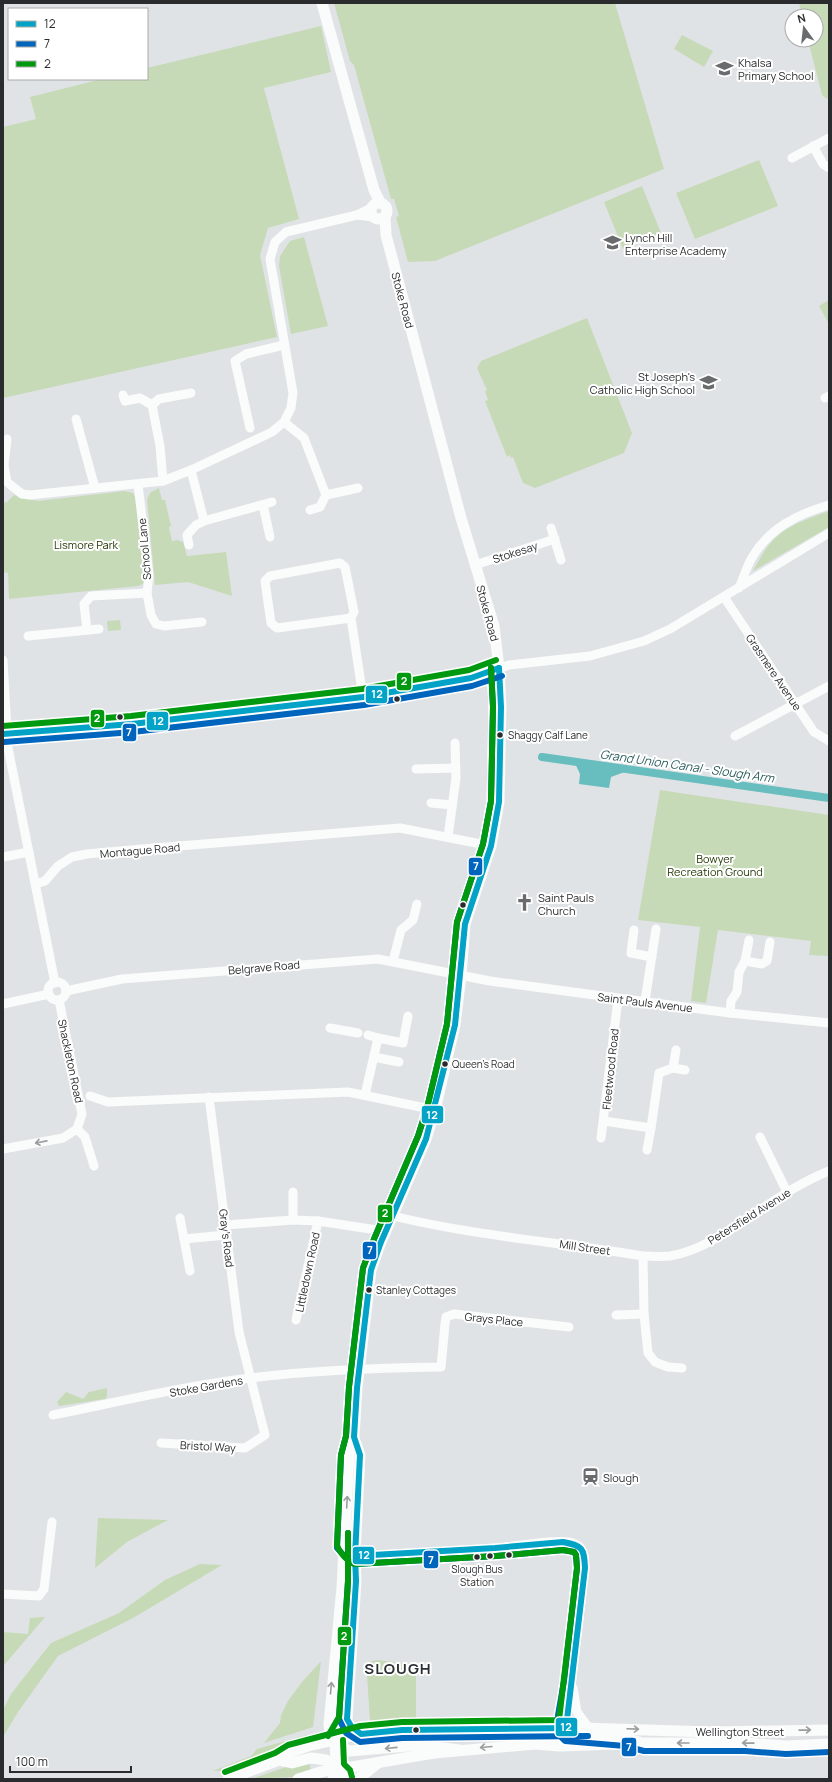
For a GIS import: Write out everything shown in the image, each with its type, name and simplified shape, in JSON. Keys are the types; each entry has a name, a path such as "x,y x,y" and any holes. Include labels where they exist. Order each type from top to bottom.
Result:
{"main road":[{"name":"Stoke Road","path":"322,3 374,190 377,211 386,235 475,565 494,626 499,668 501,707 499,802 491,846 465,924 462,976 455,1025 435,1110 426,1139 371,1270 354,1437 356,1581 347,1719 335,1740"},
{"name":"Stoke Road","path":"335,1740 329,1729 328,1715 355,1455"},
{"path":"347,1719 351,1726 361,1734"},
{"name":"Wellington Street","path":"228,1779 279,1760 291,1752 361,1734 402,1730 589,1728 711,1732 829,1730"},
{"path":"335,1740 349,1751 420,1745 459,1750"},
{"path":"333,1779 336,1767 335,1740"},
{"name":"Wellington Street","path":"298,1779 319,1774 336,1767 346,1768 382,1761 459,1750 535,1744 560,1746 644,1743 745,1743 786,1746 829,1744"},
{"path":"279,1760 292,1763 311,1758 326,1760 343,1774 344,1779"},
{"path":"358,1779 382,1761"}],"street":[{"path":"792,158 829,138"},
{"path":"813,146 823,164 829,168"},
{"path":"7,439 4,465 7,482 22,494 30,495 138,485 163,481 191,470 272,432 284,422 291,408 293,393 270,259 275,242 286,232 377,211"},
{"path":"250,428 235,361 246,354 284,345"},
{"path":"152,404 159,399 191,393"},
{"path":"124,395 125,401 140,398 152,404"},
{"path":"152,404 160,446 163,481"},
{"path":"76,418 95,488"},
{"path":"284,422 304,438 326,495 320,507 310,510"},
{"path":"191,470 204,521"},
{"name":"School Lane","path":"87,630 84,604 90,596 147,592 149,575 138,485"},
{"path":"326,495 358,488"},
{"path":"189,545 187,535 196,525 204,521 272,502"},
{"path":"263,505 270,537"},
{"path":"739,588 752,557 770,534 790,520 829,505"},
{"path":"551,528 561,560"},
{"path":"4,734 132,724 363,697 471,678 499,668 523,663 590,656 644,641 670,629 829,533"},
{"name":"Stokesay","path":"475,565 555,539"},
{"path":"351,618 277,628 271,623 265,581 270,576 340,563 345,566 354,612 351,618 363,697"},
{"path":"147,592 151,615 156,624 164,626 202,622"},
{"name":"Grasmere Avenue","path":"724,597 814,732 829,741"},
{"path":"28,636 99,630"},
{"path":"3,660 4,734 36,884 55,983"},
{"path":"735,736 829,686"},
{"path":"448,837 456,768 455,743"},
{"path":"416,769 456,768"},
{"path":"430,803 452,806"},
{"name":"Montague Road","path":"36,884 45,880 58,866 72,857 87,854 400,828 491,846"},
{"path":"3,857 29,852"},
{"path":"393,961 401,930 413,920 417,904"},
{"path":"645,1001 656,929"},
{"path":"634,930 631,953 652,957"},
{"path":"730,1013 731,1001 737,992 739,972 745,961 749,940"},
{"path":"745,961 762,964 767,961 770,942"},
{"name":"Belgrave Road","path":"66,991 122,979 365,959 393,961 462,976"},
{"name":"Saint Pauls Avenue","path":"462,976 618,999 645,1001 730,1013 829,1023"},
{"path":"55,983 61,984 66,991 64,996 58,1000 54,999 48,994 50,986 55,983"},
{"path":"3,1004 48,994"},
{"name":"Fleetwood Road","path":"601,1138 618,999"},
{"name":"Shackleton Road","path":"58,1000 82,1114 77,1129"},
{"path":"368,1035 403,1043 408,1016"},
{"path":"330,1028 358,1033"},
{"path":"365,1095 378,1038"},
{"path":"673,1068 676,1050"},
{"path":"374,1057 399,1062"},
{"path":"647,1150 659,1073 673,1068 685,1070"},
{"path":"90,1096 108,1102 348,1092 435,1110"},
{"name":"Gray's Road","path":"209,1097 239,1332 249,1378"},
{"path":"604,1121 651,1128"},
{"path":"3,1149 63,1138 77,1129 85,1137 94,1166"},
{"path":"760,1137 787,1192"},
{"name":"Petersfield Avenue","path":"643,1256 670,1256 716,1239 787,1192 814,1177 829,1171"},
{"path":"293,1192 293,1220"},
{"name":"Mill Street","path":"393,1216 454,1230 583,1246 643,1256"},
{"path":"180,1218 190,1271"},
{"path":"225,1225 293,1220 318,1221"},
{"name":"Littledown Road","path":"296,1320 318,1221 369,1228 386,1233"},
{"path":"184,1239 226,1235"},
{"path":"643,1256 644,1314 648,1353 655,1362 668,1367 682,1368"},
{"name":"Grays Place","path":"360,1370 441,1367 446,1317 454,1314 569,1327"},
{"path":"616,1315 644,1314"},
{"name":"Stoke Gardens","path":"52,1415 203,1385 249,1378 302,1372 360,1370"},
{"name":"Bristol Way","path":"161,1443 245,1448 265,1435 249,1378"},
{"path":"3,1594 39,1596 44,1589 52,1522"},
{"path":"345,1543 355,1556 430,1553 563,1542 578,1545 584,1552 585,1568 566,1728 568,1734 626,1738 644,1743"},
{"path":"572,1681 577,1712 589,1728"}],"green space":[{"path":"334,3 615,3 664,169 435,261 408,262 396,217 399,216 394,199 391,199 354,65 350,61"},
{"path":"799,3 829,3 829,98 827,99 822,95 810,48 824,48 824,8 800,8"},
{"path":"321,26 331,72 264,88 299,219 268,228 260,255 277,337 3,398 3,127 36,119 30,97 98,80 148,80 148,68"},
{"path":"682,35 713,51 704,67 674,49"},
{"path":"759,160 778,206 695,239 676,193"},
{"path":"642,186 661,233 623,249 604,202"},
{"path":"304,237 328,326 291,334 279,266 280,256 290,241"},
{"path":"829,300 829,324 819,306"},
{"path":"587,318 632,433 624,453 535,488 523,483 513,457 511,458 510,455 507,457 485,401 488,400 485,391 487,390 477,368 481,361"},
{"path":"159,488 162,500 165,500 171,526 169,527 172,541 177,540 183,542 187,556 226,552 232,596 188,582 155,585 147,499 151,492"},
{"name":"Lismore Park","path":"125,491 133,493 137,500 145,580 143,584 138,586 9,599 8,573 3,572 3,503 7,502 14,495 21,498 38,501"},
{"path":"829,511 829,527 753,571 768,546 775,538 792,526"},
{"path":"120,620 121,630 108,631 107,621"},
{"name":"Bowyer Recreation Ground","path":"660,790 829,815 829,956 809,955 811,941 718,930 706,1003 691,1001 700,927 638,920"},
{"path":"107,1388 107,1396 105,1399 59,1406 57,1402 66,1392 83,1399 89,1392"},
{"path":"98,1518 168,1520 127,1542 95,1568"},
{"path":"200,1564 222,1565 133,1618 58,1656 18,1712 3,1737 3,1710 11,1694 51,1643 119,1613 165,1580"},
{"path":"45,1617 3,1667 3,1632 28,1634 30,1618"},
{"path":"376,1660 416,1664 416,1718 370,1722 367,1675 369,1662"},
{"path":"321,1661 313,1727 264,1743 280,1723 281,1715 288,1701 302,1682"},
{"path":"307,1735 308,1738 283,1746 221,1771 213,1771 251,1756 257,1749"},
{"path":"309,1761 311,1771 293,1777 251,1779 289,1766"}],"water":[{"path":"574,761 630,770 611,777 609,788 579,784 580,774"}],"waterway":[{"name":"Grand Union Canal - Slough Arm","path":"542,757 829,798"}],"transit line":[{"name":"2","path":"3,726 131,716 362,689 469,670 496,660"},
{"name":"7","path":"491,668 493,707 491,801 483,844 457,922 447,1024 427,1108 418,1136 363,1268 349,1387 346,1436 341,1455 337,1548 350,1562 355,1564 496,1556 563,1550 574,1552 576,1555 577,1568 564,1681 558,1715 560,1736 565,1741 625,1746 644,1751 745,1751 786,1754 829,1752"},
{"name":"2","path":"225,1772 275,1753 288,1745 360,1726 402,1722 559,1720 577,1568 576,1555 574,1552 563,1550 496,1556 355,1564 344,1556 337,1545 341,1455 346,1436 349,1387 363,1268 418,1136 427,1108 447,1024 457,922 483,844 491,801 493,707 491,668"},
{"name":"12","path":"3,734 132,724 363,697 471,678 499,668"},
{"name":"12","path":"355,1556 360,1455 354,1437 357,1388 371,1270 381,1242 426,1139 455,1025 465,924 491,846 499,802 501,707 499,668"},
{"name":"7","path":"4,742 133,732 364,705 472,686 502,676"},
{"name":"7","path":"348,1533 348,1581 339,1719 346,1733 360,1742 402,1738 588,1736"},
{"name":"2","path":"328,1736 339,1717 348,1581 348,1533"},
{"name":"12","path":"563,1542 575,1545 581,1549 584,1556 585,1568 566,1728 402,1730 361,1734 351,1726 347,1719 356,1581 355,1556 495,1548 563,1542"},
{"name":"2","path":"343,1740 344,1764 350,1770 352,1777"}],"place":[{"name":"Khalsa Primary School","path":"725,68"},
{"name":"Lynch Hill Enterprise Academy","path":"612,243"},
{"name":"St Joseph's Catholic High School","path":"708,382"},
{"name":"Shaggy Calf Lane","path":"500,735"},
{"name":"Saint Pauls Church","path":"525,903"},
{"name":"Queen's Road","path":"445,1064"},
{"name":"Stanley Cottages","path":"369,1290"},
{"name":"Slough","path":"590,1477"},
{"name":"Slough Bus Station","path":"477,1557"}],"district":[{"name":"SLOUGH","path":"398,1668"}]}
